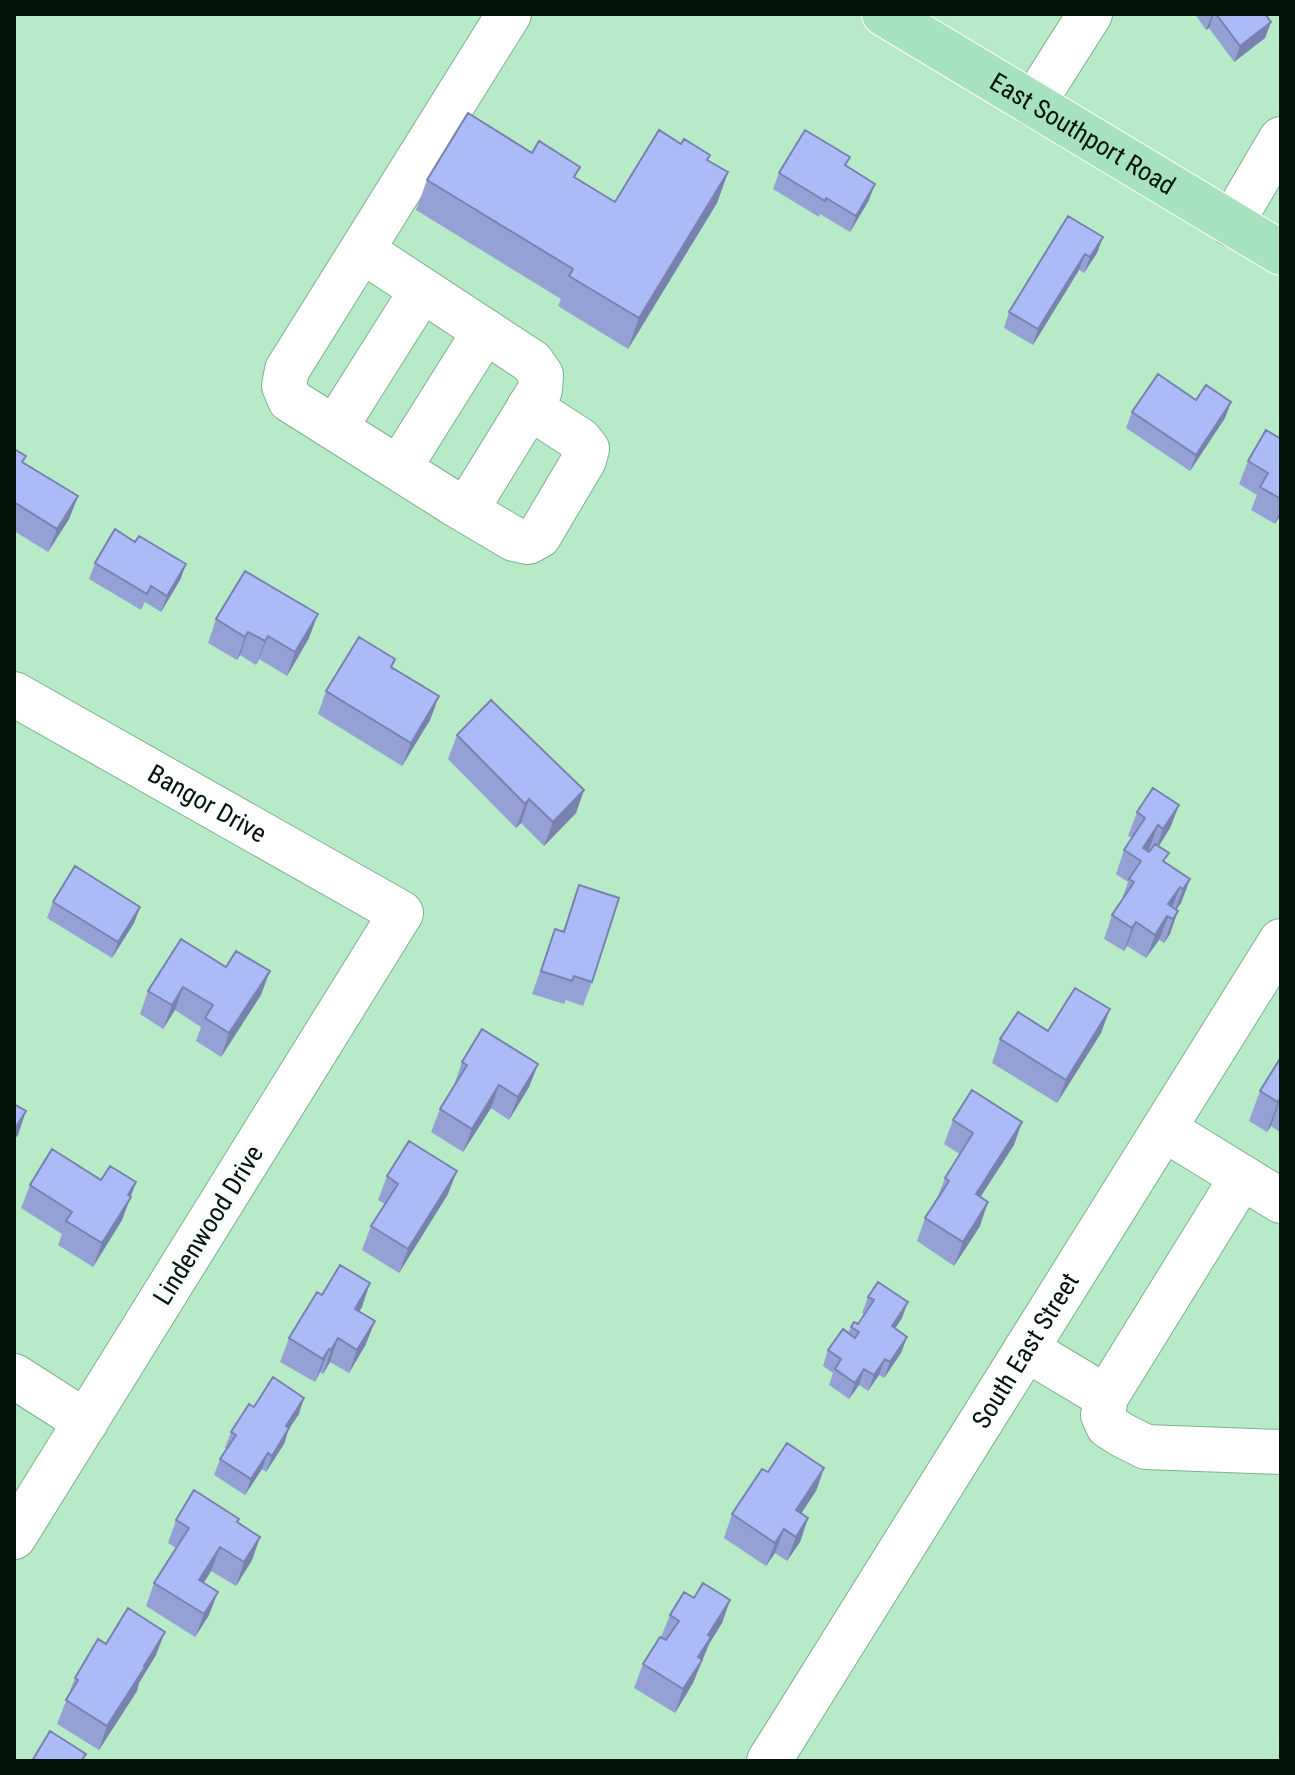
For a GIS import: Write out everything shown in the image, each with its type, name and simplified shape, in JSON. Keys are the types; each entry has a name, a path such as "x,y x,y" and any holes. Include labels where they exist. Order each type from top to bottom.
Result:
{"main road":[{"name":"East Southport Road","path":"884,14 1281,253"}],"street":[{"path":"509,14 287,370 284,386 290,400 455,504 514,539 528,542 539,536 584,460 587,449 580,440 529,407"},
{"path":"1033,104 1090,14"},
{"path":"1231,224 1281,139"},
{"path":"363,251 532,362 541,375 540,390 471,502 455,504"},
{"path":"335,428 422,290"},
{"path":"399,468 485,331"},
{"name":"Bangor Drive","path":"14,694 401,913"},
{"name":"Lindenwood Drive","path":"14,1537 401,913"},
{"name":"South East Street","path":"769,1761 1281,941"},
{"path":"1164,1129 1281,1201"},
{"path":"1242,1177 1106,1397 1103,1415 1108,1426 1146,1447 1281,1452"},
{"path":"1026,1349 1106,1397"},
{"path":"14,1376 86,1422"}],"building":[{"path":"1216,14 1265,14 1271,22 1240,46"},
{"path":"468,113 532,153 539,141 580,167 574,177 615,202 659,130 681,144 684,139 710,155 707,160 728,172 639,318 569,276 573,269 427,180"},
{"path":"805,130 850,157 845,165 875,184 856,216 779,173"},
{"path":"1068,216 1103,237 1090,257 1085,254 1038,329 1009,312"},
{"path":"1158,374 1196,400 1206,385 1231,402 1196,455 1132,412"},
{"path":"1266,430 1281,439 1281,499 1260,487 1268,473 1248,461"},
{"path":"14,449 26,456 22,462 78,496 57,529 14,502"},
{"path":"115,529 135,542 139,536 186,564 167,596 151,586 147,594 95,563"},
{"path":"245,571 318,614 295,652 268,636 265,641 248,632 245,637 216,619"},
{"path":"359,637 395,659 391,667 439,696 411,743 326,691"},
{"path":"491,700 584,790 553,822 529,799 525,804 457,735"},
{"path":"1153,788 1179,805 1163,829 1158,825 1143,848 1149,852 1155,844 1169,853 1163,861 1190,879 1168,904 1178,911 1173,919 1167,916 1155,935 1136,922 1132,928 1112,915 1134,882 1129,879 1141,861 1124,850 1145,818 1137,812"},
{"path":"75,866 140,907 118,942 53,902"},
{"path":"579,885 619,898 592,982 574,976 572,981 541,971 555,929 564,932"},
{"path":"181,939 226,967 236,951 270,971 229,1033 205,1018 213,1005 183,987 172,1005 148,991"},
{"path":"1075,988 1110,1009 1066,1080 1000,1039 1018,1012 1048,1031"},
{"path":"482,1029 538,1064 518,1097 499,1085 472,1129 440,1109 467,1065 462,1062"},
{"path":"1281,1057 1281,1097 1278,1102 1260,1091"},
{"path":"972,1090 1022,1122 976,1194 988,1202 963,1242 925,1218 949,1181 945,1178 973,1133 953,1120"},
{"path":"14,1104 26,1111 14,1130"},
{"path":"409,1141 457,1171 408,1249 371,1226 398,1184 387,1176"},
{"path":"52,1149 101,1180 110,1166 136,1182 128,1195 131,1197 102,1243 66,1221 72,1212 30,1185"},
{"path":"340,1265 370,1283 355,1309 375,1321 357,1350 338,1338 323,1359 289,1338 317,1292 322,1295"},
{"path":"878,1282 908,1302 892,1326 907,1337 890,1362 885,1359 874,1375 864,1369 855,1383 835,1369 841,1359 828,1350 843,1329 855,1338 859,1332 851,1327 854,1322 858,1324 874,1300 868,1297"},
{"path":"273,1377 304,1398 272,1456 268,1453 251,1479 220,1459 236,1435 231,1432 249,1404 254,1407"},
{"path":"787,1443 824,1468 796,1510 808,1518 796,1537 784,1529 775,1543 732,1514 762,1469 768,1472"},
{"path":"194,1490 239,1519 237,1522 260,1537 244,1562 220,1547 199,1580 218,1592 204,1614 154,1583 189,1528 176,1520"},
{"path":"703,1583 730,1600 708,1635 711,1637 698,1657 702,1660 683,1689 643,1664 660,1637 666,1640 679,1621 670,1615 684,1592 694,1598"},
{"path":"128,1608 165,1632 107,1726 66,1700 98,1639 106,1644"},
{"path":"50,1731 86,1754 81,1761 32,1761"}]}
